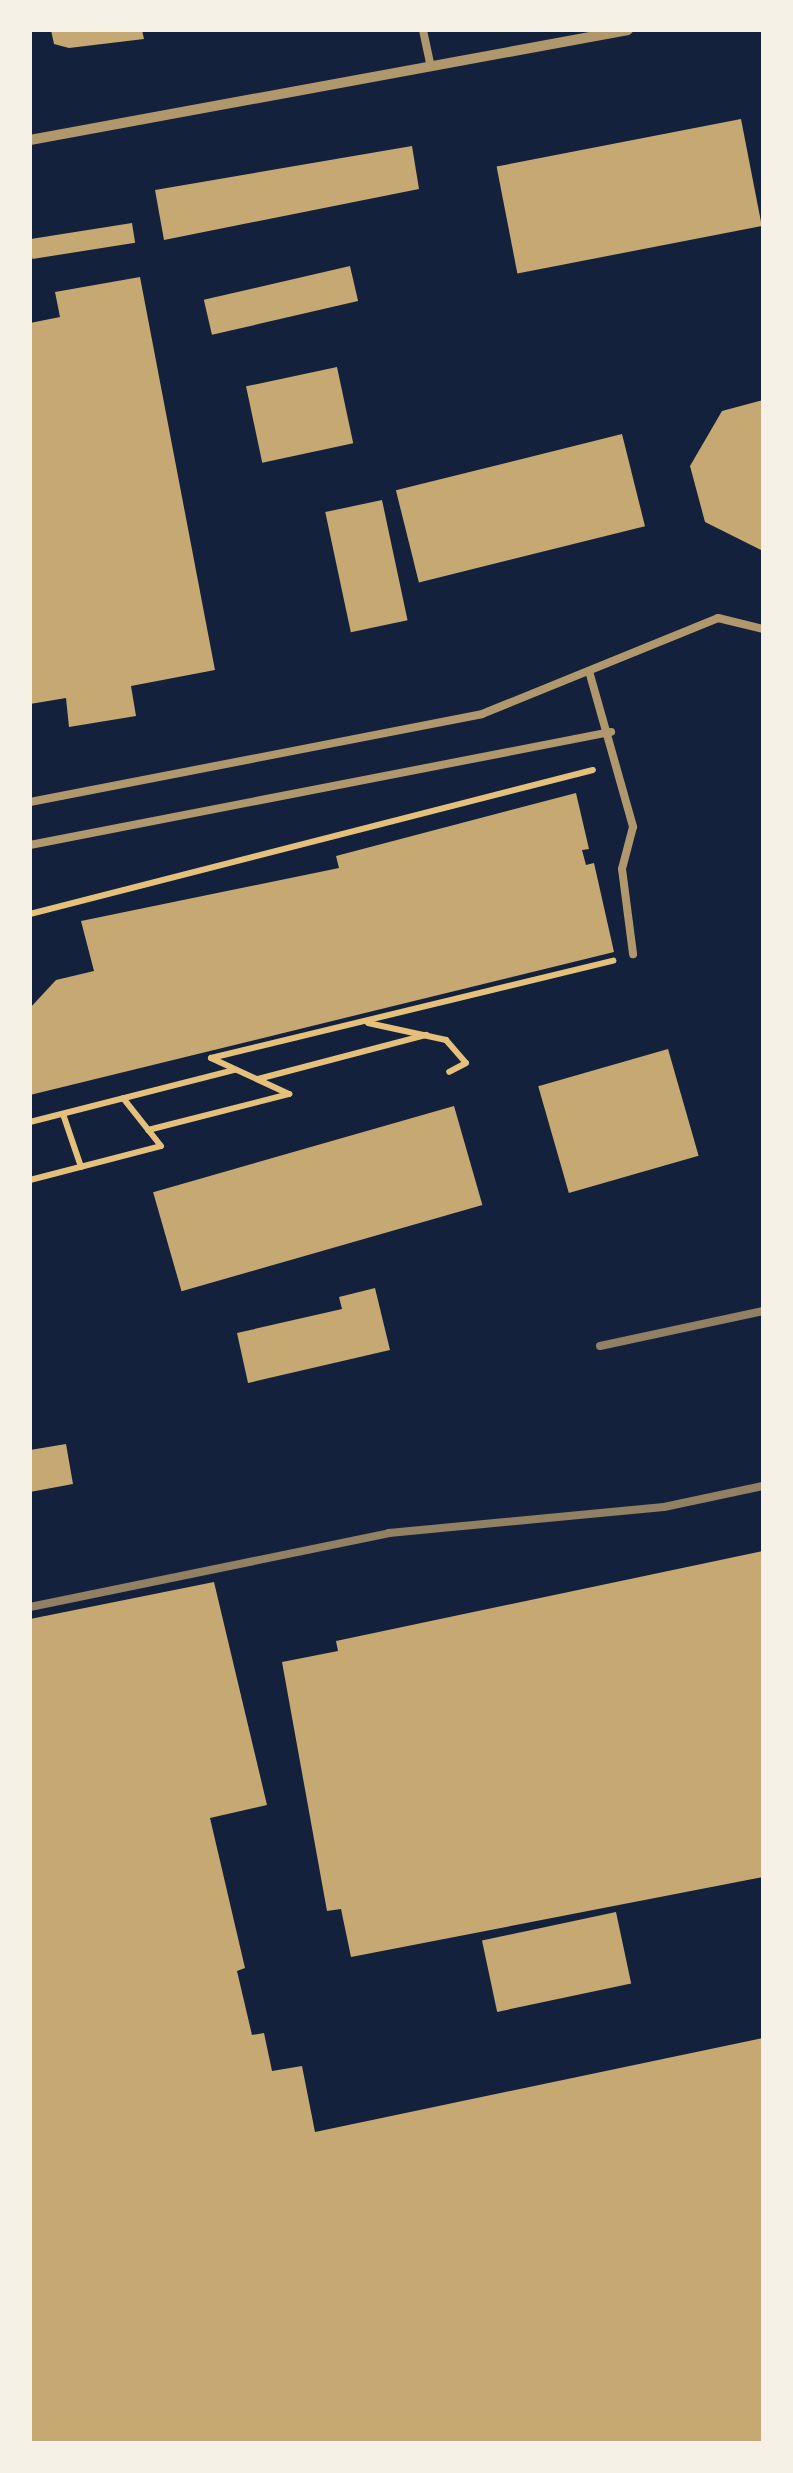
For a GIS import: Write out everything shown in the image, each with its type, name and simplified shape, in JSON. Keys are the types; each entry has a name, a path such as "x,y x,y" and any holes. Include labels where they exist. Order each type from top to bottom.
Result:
{"street":[{"path":"30,140 628,30"}],"lane":[{"path":"424,30 430,67"},
{"path":"30,802 482,714 718,618 763,629"},
{"path":"589,671 612,732 633,827 622,869 633,954"},
{"path":"30,845 612,732"}],"path":[{"path":"30,914 598,769"},
{"path":"148,1130 289,1094 211,1058 633,954"},
{"path":"367,1022 446,1040 466,1063 449,1072"},
{"path":"256,1079 426,1035"},
{"path":"30,1122 236,1070"},
{"path":"30,1180 162,1146 123,1098"},
{"path":"63,1114 82,1167"}],"building":[{"path":"51,30 142,30 144,39 69,48 54,44"},
{"path":"741,119 762,226 517,274 497,167"},
{"path":"412,146 419,189 164,240 155,190"},
{"path":"132,223 135,243 32,259 30,239"},
{"path":"350,266 358,301 212,335 204,300"},
{"path":"140,277 215,670 131,686 136,716 69,727 66,698 30,704 30,323 60,317 55,292"},
{"path":"337,367 353,443 262,463 246,386"},
{"path":"763,400 763,551 705,522 690,466 722,411"},
{"path":"622,434 645,526 419,583 396,490"},
{"path":"382,500 408,620 351,632 325,512"},
{"path":"576,793 589,849 582,850 586,865 594,863 614,952 30,1095 30,1008 56,980 94,971 81,921 339,868 336,856"},
{"path":"668,1049 699,1156 569,1193 538,1086"},
{"path":"454,1106 482,1205 182,1291 153,1192"},
{"path":"375,1288 390,1350 248,1383 237,1333 342,1309 339,1297"},
{"path":"66,1444 73,1484 30,1492 30,1450"},
{"path":"763,1551 763,1877 351,1957 341,1909 327,1911 282,1662 338,1651 336,1641"},
{"path":"214,1582 267,1805 210,1818 245,1968 237,1971 252,2035 264,2033 272,2071 302,2066 315,2132 763,2038 763,2443 30,2443 30,1619"},
{"path":"616,1912 631,1983 497,2012 482,1940"}],"railway":[{"path":"600,1346 763,1311"},
{"path":"30,1607 389,1533 664,1507 763,1486"}]}
